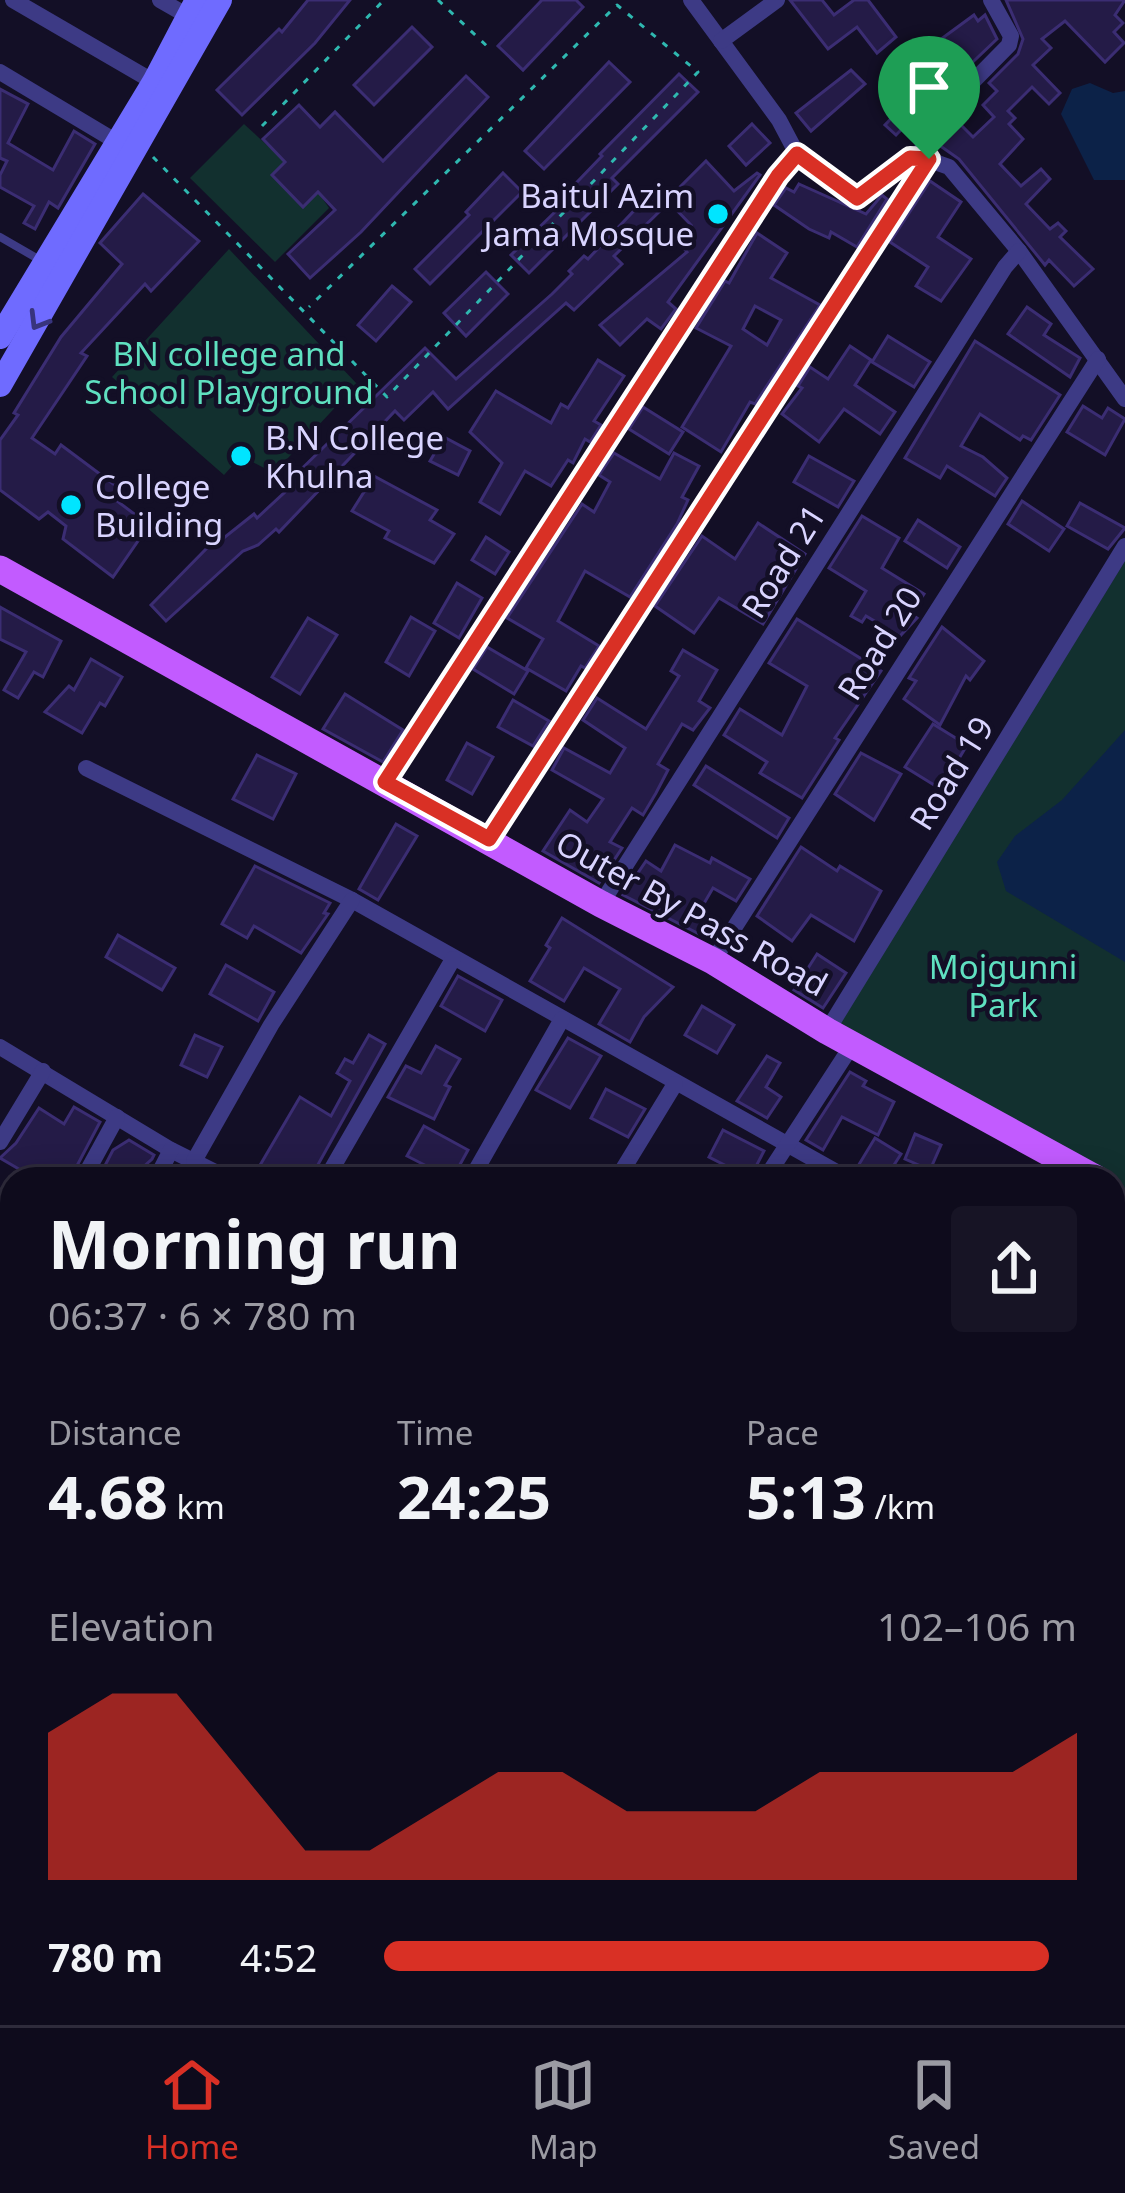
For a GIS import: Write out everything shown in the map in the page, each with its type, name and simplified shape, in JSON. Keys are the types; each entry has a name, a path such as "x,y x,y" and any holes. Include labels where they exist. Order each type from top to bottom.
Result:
{"main road":[{"path":"0,385 55,270 127,144 220,0"},
{"path":"127,144 193,8"},
{"path":"0,337 55,270"},
{"name":"Outer By Pass Road","path":"0,568 601,904 713,961 827,1030 1075,1167"},
{"name":"Outer By Pass Road","path":"0,588 1044,1167"}],"street":[{"path":"13,0 154,82"},
{"path":"160,0 193,8"},
{"path":"691,0 779,120 797,154 857,198 910,158 949,167 1019,251 1125,399"},
{"path":"721,41 777,0"},
{"path":"489,839 924,158 941,114 1009,45 1011,37 991,0"},
{"path":"0,72 127,144"},
{"path":"385,782 778,176 797,154"},
{"name":"Road 21","path":"601,904 1019,251"},
{"name":"Road 20","path":"713,961 1098,359"},
{"name":"Road 19","path":"827,1030 1125,547"},
{"path":"86,768 352,900 828,1167"},
{"path":"194,1162 271,1025 352,900"},
{"path":"333,1167 453,959"},
{"path":"478,1167 562,1018"},
{"path":"0,1047 205,1167"},
{"path":"773,1167 845,1057"},
{"path":"0,1142 43,1071"},
{"path":"624,1167 675,1084"},
{"path":"90,1167 117,1117"},
{"path":"162,1167 171,1150"}],"lane":[{"path":"0,237 55,270"}],"path":[{"path":"262,126 384,0"},
{"path":"438,0 488,48"},
{"path":"127,144 158,161 387,397 698,73 617,5 309,307"}],"green space":[{"path":"244,124 318,192 329,208 275,262 190,178"},
{"name":"BN college and School Playground","path":"229,249 357,384 274,473 241,456 224,475 112,377"},
{"name":"Mojgunni Park","path":"1125,561 1125,1167 1083,1167 835,1030"}],"water":[{"path":"1090,83 1113,93 1125,91 1125,180 1094,180 1061,114 1072,89"},
{"path":"1125,730 1125,962 1006,891 997,862 1015,836 1062,800"}],"building":[{"path":"308,0 350,0 315,43 242,115 217,90 279,29 282,32"},
{"path":"542,0 576,0 583,7 523,70 498,46"},
{"path":"790,0 822,0 834,15 854,0 868,0 896,37 877,53 857,27 828,49"},
{"path":"1006,0 1125,0 1115,15 1123,23 1114,32 1124,43 1105,62 1065,21 1042,39 1051,48 1033,65 1060,93 1049,104 1032,87 1008,111 1015,118 1009,124 1023,139 1000,164 1021,186 1041,169 1050,179 1026,204 1050,229 1058,223 1066,231 1060,237 1093,269 1074,286 1049,260 1045,265 959,159 939,145 954,118 973,137 994,117 983,105 997,91 989,83 1018,54 1023,39"},
{"path":"974,15 978,21 985,15 997,39 935,98 919,127 912,119 896,135 885,125 907,102 897,92 927,65 924,62 940,46 937,42"},
{"path":"412,27 432,47 374,105 354,85"},
{"path":"609,62 630,82 544,169 525,151"},
{"path":"851,70 865,84 811,131 796,113"},
{"path":"679,74 698,92 612,178 618,184 529,273 511,255"},
{"path":"466,76 488,97 361,232 310,278 288,254 335,210 318,192 303,207 272,175 285,162 263,139 299,105 320,127 335,112 383,161"},
{"path":"0,89 28,104 8,143 53,170 74,131 95,144 58,208 49,202 35,229 24,223 34,206 0,187 7,161 0,158"},
{"path":"752,124 770,143 746,165 729,146"},
{"path":"706,161 734,191 760,175 668,302 676,309 661,329 647,319 620,345 600,325 687,252 675,238 691,225 667,200"},
{"path":"503,173 522,192 430,284 415,269"},
{"path":"930,181 961,202 938,237 971,259 941,301 916,286 928,267 890,242"},
{"path":"799,184 866,214 882,195 887,199 857,247 831,232 829,238 809,229 774,205 786,188 794,192"},
{"path":"143,194 199,241 151,291 145,284 81,353 87,356 32,438 55,454 61,445 120,489 113,498 149,525 113,577 63,539 66,526 48,512 39,519 0,490 0,440 61,337 122,264 100,243"},
{"path":"649,195 662,209 614,256 622,264 574,310 566,303 448,409 433,392 404,420 395,411 279,532 276,529 243,551 166,621 151,605 212,543 254,514 257,518 286,491 282,488 425,348 456,379 552,294 572,274 569,271 584,256 588,259"},
{"path":"757,233 787,253 771,278 820,305 755,404 750,402 721,452 682,427 731,346 696,328 725,281 729,283","holes":["755,306 781,320 767,345 743,329"]},
{"path":"486,272 508,294 466,336 444,313"},
{"path":"392,286 411,302 376,341 358,325"},
{"path":"1027,307 1051,324 1044,335 1080,358 1070,377 1008,334"},
{"path":"888,336 930,362 914,387 872,362"},
{"path":"975,341 1060,395 1031,440 1023,436 1020,440 980,414 961,446 1007,478 995,496 947,466 940,478 905,458"},
{"path":"850,346 871,360 855,385 895,412 880,434 844,409 819,442 782,414 802,388 798,386 810,367 828,379"},
{"path":"598,360 624,376 594,421 601,425 590,442 585,439 573,463 568,460 551,486 525,471 500,514 480,502 502,463 470,432 496,391 551,423 561,404 568,408"},
{"path":"1083,406 1102,418 1108,408 1125,419 1105,455 1067,432"},
{"path":"643,407 683,432 669,454 629,429"},
{"path":"444,437 470,451 458,475 430,461"},
{"path":"614,453 660,479 674,453 699,466 682,497 688,500 677,524 630,597 585,571 558,621 599,646 566,691 526,668 543,639 507,618 582,504 594,512 610,482 599,475"},
{"path":"809,456 854,481 838,507 794,482"},
{"path":"374,476 437,510 430,520 454,534 434,563 385,538 389,531 352,511"},
{"path":"1022,501 1064,529 1049,551 1008,524"},
{"path":"1080,503 1125,528 1108,549 1067,526"},
{"path":"862,516 899,538 882,568 924,594 911,614 917,618 900,636 866,616 862,622 851,616 866,591 829,568"},
{"path":"918,520 960,547 947,568 905,541"},
{"path":"758,523 805,554 763,624 719,598 694,633 655,606 702,536 735,559"},
{"path":"486,537 509,552 495,574 472,560"},
{"path":"457,583 482,598 459,638 434,623"},
{"path":"0,607 61,641 43,677 34,672 18,698 4,690 26,652 0,639"},
{"path":"411,617 435,631 409,676 386,662"},
{"path":"308,618 337,635 300,694 272,677"},
{"path":"797,619 881,671 835,738 839,740 802,798 760,773 767,762 724,735 740,709 782,735 807,686 769,663"},
{"path":"942,627 984,661 970,680 966,676 940,725 904,699 916,681 909,678"},
{"path":"487,647 528,671 514,694 473,669"},
{"path":"683,650 717,670 699,701 710,708 693,730 682,724 658,764 668,770 643,815 632,808 610,842 622,848 599,883 543,851 570,810 587,822 603,799 552,770 564,748 610,773 625,748 583,720 597,698 646,729 679,676 671,671"},
{"path":"91,659 122,677 82,733 45,712 69,686 74,690"},
{"path":"345,694 403,730 383,762 323,729"},
{"path":"513,700 549,721 533,746 498,727"},
{"path":"933,724 967,745 947,793 905,767"},
{"path":"467,743 493,757 472,794 447,780"},
{"path":"861,753 901,774 874,820 835,794"},
{"path":"257,755 296,774 273,819 233,799"},
{"path":"706,766 789,818 777,838 694,785"},
{"path":"396,824 417,836 378,900 359,889"},
{"path":"675,845 750,879 736,901 713,888 699,912 721,924 711,940 623,895 646,861 661,871"},
{"path":"801,847 837,871 840,866 881,891 854,941 811,915 792,941 757,916"},
{"path":"255,866 330,903 324,913 328,914 301,953 254,926 247,938 222,924"},
{"path":"562,918 673,987 644,1017 630,1042 599,1024 620,989 584,968 564,1001 530,981"},
{"path":"118,935 175,968 162,990 106,957"},
{"path":"817,954 846,973 823,1008 794,990"},
{"path":"226,965 274,992 258,1021 210,994"},
{"path":"458,976 502,1000 485,1031 441,1006"},
{"path":"702,1006 734,1025 717,1053 685,1035"},
{"path":"195,1035 222,1047 207,1077 181,1065"},
{"path":"369,1035 385,1044 317,1167 259,1167 300,1097 331,1116 350,1081 337,1073 345,1059 353,1063"},
{"path":"568,1038 601,1056 570,1108 536,1090"},
{"path":"436,1046 460,1059 434,1119 388,1097 406,1066 421,1073"},
{"path":"767,1056 780,1063 766,1087 781,1097 767,1118 737,1101"},
{"path":"850,1072 866,1081 863,1086 894,1102 878,1135 842,1117 823,1150 806,1140"},
{"path":"606,1089 645,1109 628,1137 591,1118"},
{"path":"74,1107 100,1122 76,1167 15,1167 0,1158 39,1108 64,1124"},
{"path":"424,1126 468,1150 459,1167 429,1167 407,1156"},
{"path":"723,1130 764,1151 756,1167 729,1167 709,1157"},
{"path":"915,1134 941,1145 931,1167 905,1159"},
{"path":"875,1138 901,1154 893,1167 858,1166"},
{"path":"129,1140 154,1155 143,1167 104,1167 113,1150"}],"place":[{"name":"Baitul Azim Jama Mosque","path":"718,214"},
{"name":"B.N College Khulna","path":"241,456"},
{"name":"College Building","path":"71,505"}],"route":[{"path":"797,154 857,198 910,158 929,159 489,839 385,782 778,176 797,154"}]}
